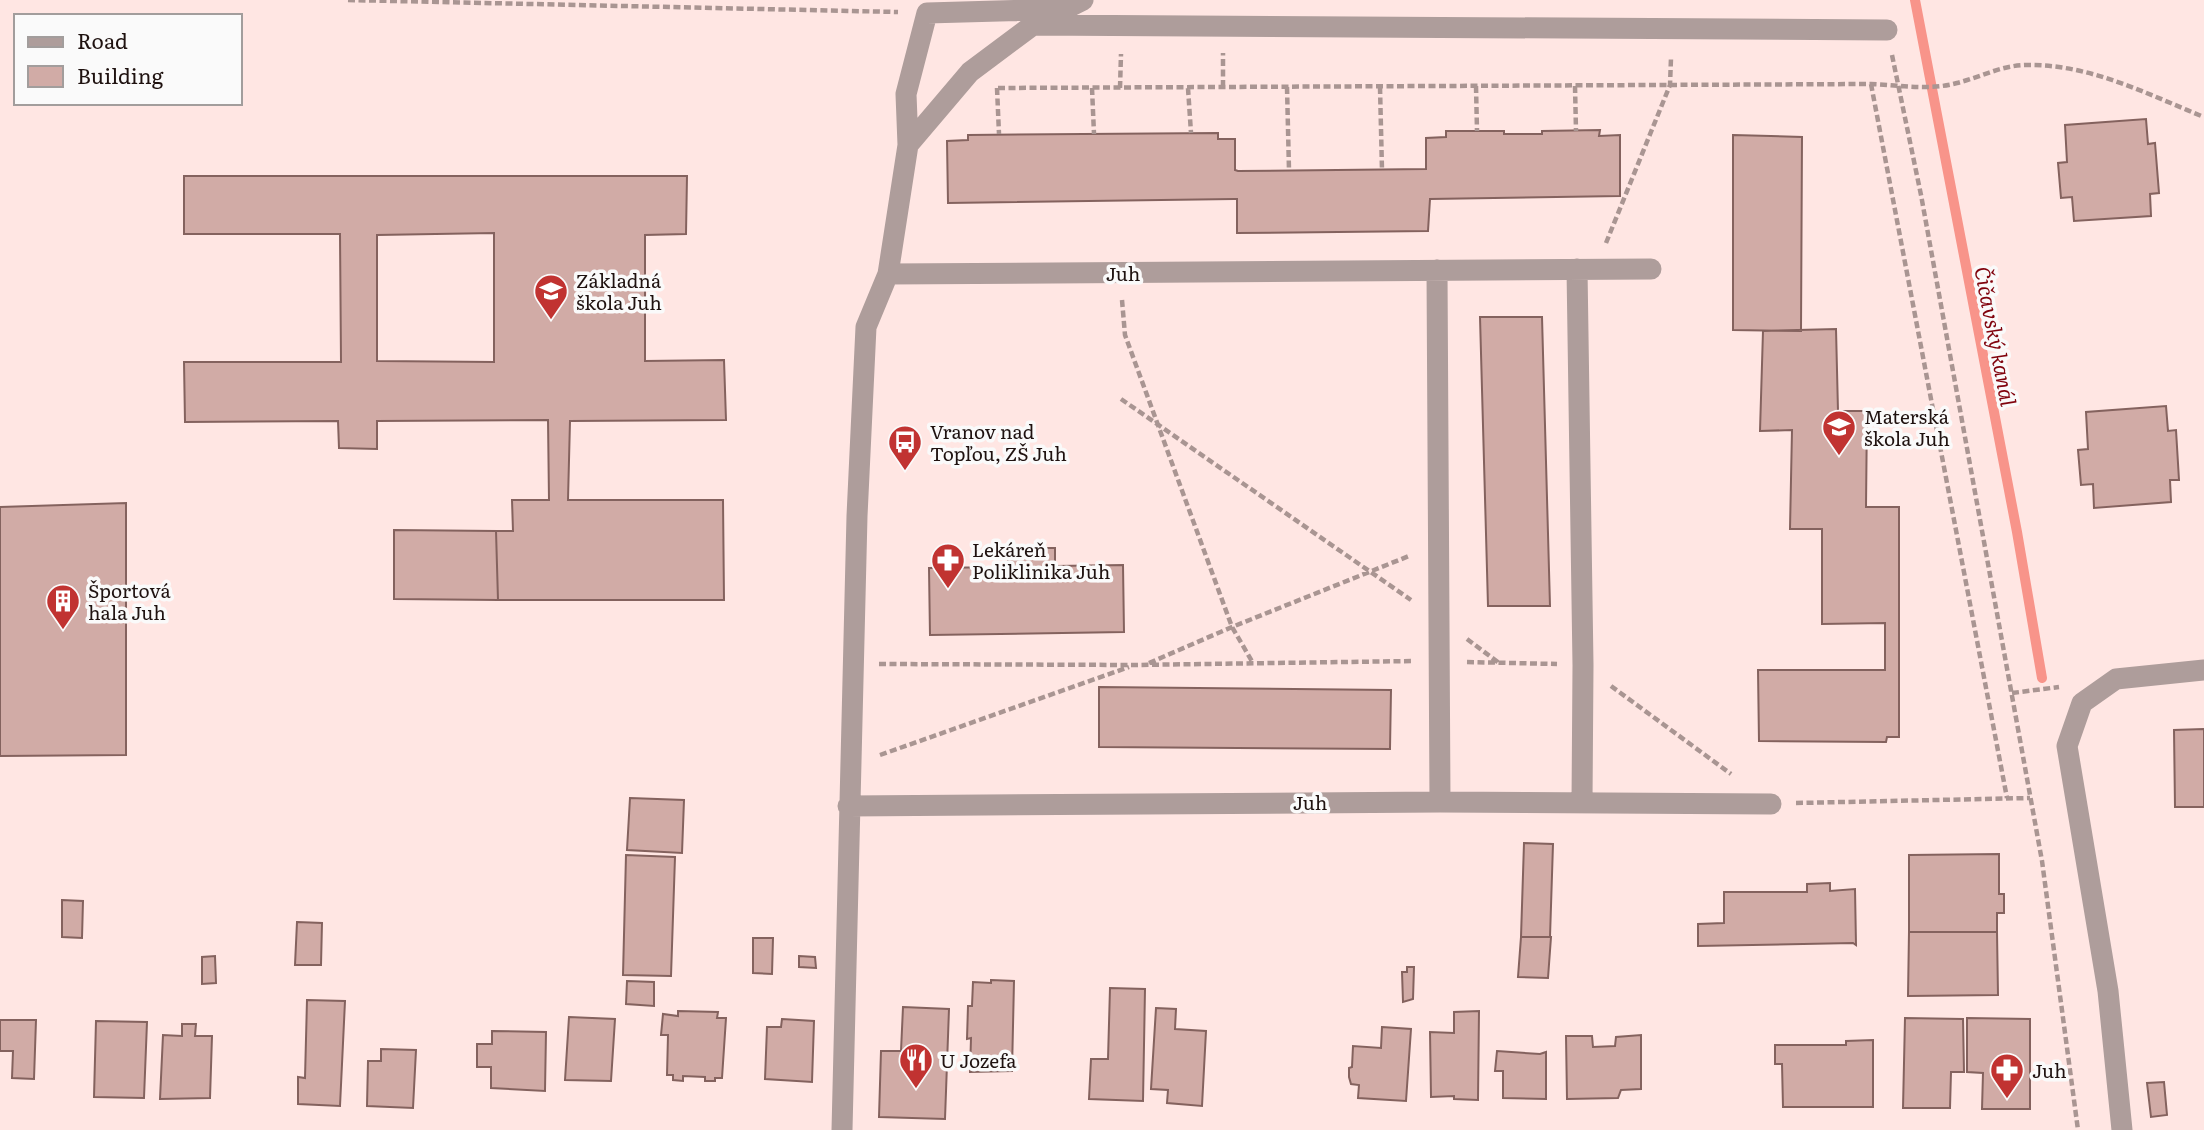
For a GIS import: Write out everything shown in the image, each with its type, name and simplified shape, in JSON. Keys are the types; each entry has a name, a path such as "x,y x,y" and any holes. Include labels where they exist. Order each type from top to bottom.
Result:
{"street":[{"path":"842,1130 848,806 866,327 888,274 908,145 906,94 927,13 1074,5"},
{"path":"908,145 970,72 1032,25 1074,5"},
{"path":"1032,25 1887,30"},
{"path":"1582,803 1586,269"},
{"name":"Juh","path":"888,274 1651,269"},
{"path":"1437,271 1440,802"},
{"path":"2122,1130 2108,991 2067,746 2082,703 2116,679 2204,670"},
{"name":"Juh","path":"848,806 1440,802 1771,804"}],"path":[{"path":"348,0 927,13"},
{"path":"1887,30 1921,195 2042,860 2078,1130"},
{"path":"1586,269 1670,85 1671,49"},
{"path":"985,89 1871,84 1912,88 1955,84 2001,68 2026,65 2068,67 2115,81 2204,117"},
{"path":"1871,84 2007,798"},
{"path":"1476,86 1477,131"},
{"path":"1575,86 1576,131"},
{"path":"1287,87 1289,170"},
{"path":"1380,87 1382,170"},
{"path":"1092,88 1094,134"},
{"path":"1188,88 1191,133"},
{"path":"997,89 999,134"},
{"path":"854,664 1253,663 1232,627 1125,335 1119,273"},
{"path":"1121,399 1370,572"},
{"path":"1144,665 1439,544"},
{"path":"851,770 872,757 1134,665"},
{"path":"1583,665 1771,804 2030,797"}],"building":[{"path":"2146,119 2148,144 2155,143 2159,193 2150,194 2151,216 2074,221 2072,197 2061,198 2058,163 2067,162 2065,125"},
{"path":"1600,130 1599,136 1620,135 1620,196 1430,199 1428,231 1237,233 1237,199 948,203 947,141 968,140 968,135 1218,133 1218,139 1235,139 1235,170 1238,171 1426,169 1426,138 1446,137 1446,131 1542,134 1542,131"},
{"path":"1733,135 1802,137 1801,331 1733,330"},
{"path":"184,176 687,176 686,234 645,235 645,361 724,360 726,420 570,421 568,500 723,500 724,600 498,600 496,531 513,531 512,500 549,500 548,420 377,421 377,449 339,448 338,421 185,422 184,362 341,362 340,234 184,234","holes":["494,233 494,362 377,361 377,235"]},
{"path":"1480,317 1542,317 1550,606 1488,606"},
{"path":"1836,329 1838,411 1867,411 1866,507 1899,507 1899,737 1887,737 1886,742 1759,741 1758,670 1885,670 1885,623 1822,624 1822,529 1790,529 1792,430 1760,431 1763,331"},
{"path":"2166,406 2168,431 2176,430 2179,480 2170,480 2171,502 2094,508 2093,484 2081,485 2078,450 2088,449 2086,412"},
{"name":"Športová hala Juh","path":"126,503 126,755 0,756 0,507"},
{"path":"394,530 496,531 498,600 394,599"},
{"path":"1008,548 1055,548 1055,566 1123,565 1124,632 930,635 929,568 1008,567"},
{"path":"1099,687 1391,690 1390,749 1099,747"},
{"path":"2204,729 2204,807 2175,807 2174,730"},
{"path":"630,798 684,800 682,853 627,850"},
{"path":"1524,843 1553,844 1550,937 1521,937"},
{"path":"1999,854 1999,894 2004,894 2004,913 1997,913 1997,932 1909,932 1909,855"},
{"path":"626,855 675,857 671,976 623,975"},
{"path":"1830,883 1830,891 1855,889 1856,945 1698,946 1698,924 1724,923 1724,892 1807,892 1807,884"},
{"path":"62,900 83,901 82,938 62,937"},
{"path":"297,922 322,923 321,965 295,965"},
{"path":"1909,932 1997,932 1998,995 1908,996"},
{"path":"1521,937 1551,937 1548,978 1518,977"},
{"path":"753,938 773,938 772,974 753,973"},
{"path":"215,956 216,983 202,984 202,957"},
{"path":"799,956 815,957 816,968 799,967"},
{"path":"1407,967 1414,967 1413,999 1403,1002 1402,972 1407,972"},
{"path":"991,980 1014,981 1012,1071 970,1072 968,1006 972,1006 973,982 991,983"},
{"path":"627,981 654,982 654,1006 626,1004"},
{"path":"1110,988 1145,989 1143,1101 1089,1099 1091,1059 1108,1059"},
{"path":"307,1000 345,1001 340,1106 298,1104 298,1077 305,1078"},
{"path":"903,1007 949,1009 945,1119 879,1117 881,1051 901,1051"},
{"path":"1156,1008 1176,1009 1175,1029 1206,1031 1202,1106 1167,1103 1168,1090 1151,1089"},
{"path":"678,1011 718,1012 717,1018 726,1018 722,1078 705,1081 705,1077 683,1076 683,1081 673,1080 673,1075 667,1075 668,1035 661,1035 663,1014 678,1016"},
{"path":"1479,1011 1478,1100 1454,1099 1454,1096 1431,1097 1430,1032 1454,1033 1454,1012"},
{"path":"569,1017 615,1019 611,1081 565,1080"},
{"path":"1905,1018 1963,1019 1964,1072 1951,1072 1950,1108 1903,1108"},
{"path":"1967,1018 2030,1019 2030,1109 1982,1109 1983,1073 1967,1072"},
{"path":"782,1019 814,1021 812,1082 765,1079 767,1027 781,1027"},
{"path":"0,1020 36,1020 34,1079 12,1078 13,1051 0,1051"},
{"path":"96,1021 147,1022 144,1098 94,1097"},
{"path":"182,1024 196,1024 195,1036 212,1036 210,1098 160,1099 163,1035 182,1036"},
{"path":"1382,1027 1411,1029 1406,1101 1358,1098 1359,1085 1351,1084 1349,1068 1352,1067 1353,1046 1381,1048"},
{"path":"492,1031 546,1032 545,1091 491,1088 491,1067 477,1067 477,1044 492,1044"},
{"path":"1641,1035 1641,1089 1621,1090 1618,1098 1567,1099 1566,1036 1592,1036 1593,1047 1615,1046 1616,1037"},
{"path":"1873,1040 1873,1107 1783,1107 1782,1064 1775,1064 1775,1045 1846,1045 1846,1041"},
{"path":"381,1049 416,1050 413,1108 367,1106 368,1061 381,1061"},
{"path":"1497,1051 1540,1054 1546,1052 1546,1099 1503,1098 1503,1071 1495,1071"},
{"path":"2164,1082 2167,1115 2151,1117 2147,1083"}],"waterway":[{"name":"Čičavský kanál","path":"1915,0 2017,532 2042,678"}],"place":[{"name":"Základná škola Juh","path":"551,321"},
{"name":"Materská škola Juh","path":"1839,457"},
{"name":"Vranov nad Topľou, ZŠ Juh","path":"905,472"},
{"name":"Lekáreň Poliklinika Juh","path":"948,590"},
{"name":"Športová hala Juh","path":"63,631"},
{"name":"U Jozefa","path":"916,1090"},
{"name":"Juh","path":"2007,1100"}]}
